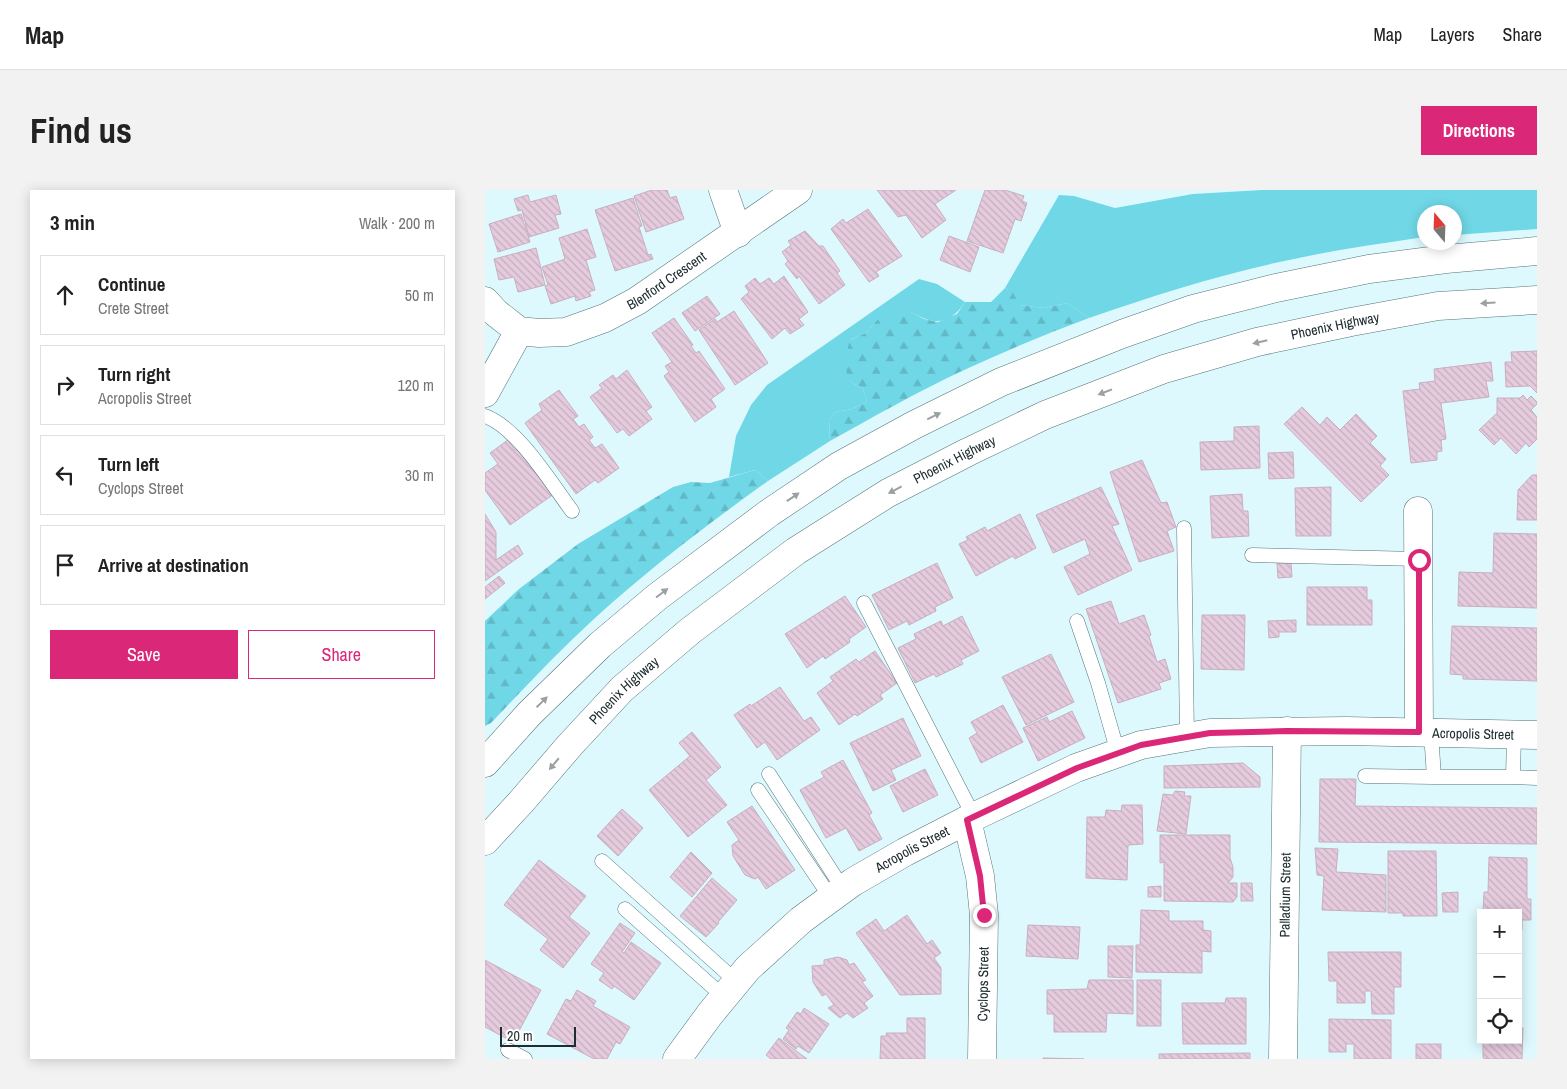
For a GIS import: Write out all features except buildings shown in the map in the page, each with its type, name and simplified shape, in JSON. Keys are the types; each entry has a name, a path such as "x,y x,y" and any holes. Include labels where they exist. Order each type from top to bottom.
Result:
{"main road":[{"path":"723,190 738,233"},
{"name":"Blenford Crescent","path":"519,331 539,333 566,332 605,318 637,301 798,190"},
{"path":"485,763 529,714 600,646 657,597 769,513 839,466 1001,382 1193,309 1276,288 1369,269 1464,257 1537,251"},
{"name":"Phoenix Highway","path":"486,839 622,689 691,631 796,550 888,493 1045,415 1164,369 1257,342 1351,322 1438,306 1537,300"},
{"path":"485,301 496,313 519,331 485,393"},
{"path":"1418,511 1425,732"},
{"path":"485,754 516,729"},
{"name":"Acropolis Street","path":"677,1059 709,1014 748,968 801,920 837,894 905,852 1077,768 1141,745 1210,733 1287,731 1526,735"},
{"name":"Palladium Street","path":"1283,1059 1287,731"},
{"name":"Cyclops Street","path":"971,819 984,915 982,1059"}],"lane":[{"path":"485,416 494,420 521,443 572,511"},
{"path":"1184,528 1187,737"},
{"path":"1252,555 1419,560"},
{"path":"863,603 971,819"},
{"path":"1077,621 1098,683 1118,753"},
{"path":"1425,732 1434,778"},
{"path":"1513,778 1526,735"},
{"path":"769,774 837,894"},
{"path":"1365,776 1537,778"},
{"path":"758,790 837,894"},
{"path":"602,861 731,990"},
{"path":"625,909 731,990"},
{"path":"508,1050 525,1059"}],"green space":[{"path":"1262,190 1537,190 1537,229 1462,234 1462,205 1417,205 1417,238 1323,253 1238,272 1089,318 1067,303 1044,308 1018,305 1013,293 1005,288 1059,195 1074,196 1115,208 1193,194"},
{"path":"919,279 937,284 965,302 953,316 941,321 927,319 911,312 876,321 866,333 850,340 849,381 863,389 867,402 852,409 836,412 829,420 830,441 768,481 755,470 729,477 736,436 751,405 767,385"},
{"path":"1005,288 1013,292 1019,305 1044,308 1067,303 1089,318 1025,343 962,371 830,441 829,420 836,412 852,409 867,402 863,389 849,381 844,362 850,340 866,333 876,321 890,312 911,312 924,319 938,322 957,314 965,302 991,302"},
{"path":"755,470 768,481 680,547 616,600 555,656 491,723 485,726 485,621 519,589 578,544 673,487 691,482 710,483"}],"route":[{"path":"984,915 980,876 967,820 1077,768 1141,745 1210,733 1287,731 1419,732 1419,560"}]}
